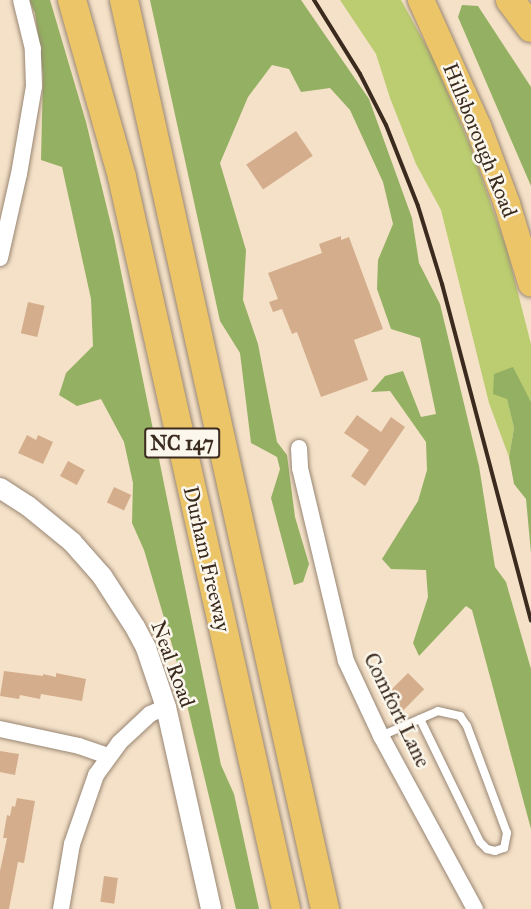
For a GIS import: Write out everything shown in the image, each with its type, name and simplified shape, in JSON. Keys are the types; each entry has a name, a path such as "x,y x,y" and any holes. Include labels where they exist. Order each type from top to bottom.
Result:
{"highway":[{"name":"Durham Freeway","path":"72,0 122,177 286,909"},
{"name":"Durham Freeway","path":"124,0 325,909"},
{"path":"510,0 531,28"}],"main road":[{"name":"Hillsborough Road","path":"421,0 478,126 507,204 531,283"}],"street":[{"path":"0,258 19,174 34,86 33,49 21,0"},
{"name":"Comfort Lane","path":"299,448 300,468 346,661 381,736 475,909"},
{"name":"Neal Road","path":"0,489 57,529 102,576 146,648 166,707 211,909"},
{"path":"61,909 72,844 96,775 108,756 150,714 166,707"},
{"path":"0,729 79,746 108,756"}],"lane":[{"path":"381,736 438,711 460,716 467,726 507,833 504,848 495,851 487,849 480,842 420,719"}],"green space":[{"path":"29,0 50,0 86,122 114,237 221,765 234,794 259,909 236,909 175,655 144,550 132,523 133,483 124,442 101,399 77,406 59,395 66,373 93,346 91,299 62,167 41,160 43,75 35,13"},
{"path":"150,0 301,0 369,99 412,218 419,263 440,304 479,466 495,567 506,582 531,669 531,829 472,610 466,606 419,656 413,643 428,597 426,570 391,569 382,559 418,501 427,470 426,442 390,391 371,392 385,376 403,371 421,417 436,414 420,338 391,329 377,289 378,260 393,224 383,182 350,110 330,88 301,92 289,69 272,65 248,97 220,163 246,250 243,300 258,344 277,442 287,455 295,517 309,564 303,582 294,585 271,498 280,469 277,457 251,443 240,353 220,321"},
{"path":"340,0 401,0 434,60 472,150 507,250 531,344 531,402 507,398 514,428 509,457 489,403 441,210 416,164 390,98 376,54"},
{"path":"462,5 478,6 531,87 531,186 458,17"},
{"path":"513,367 531,402 531,553 526,499 514,484 509,457 514,428 507,399 493,394 494,374"}],"building":[{"path":"296,131 313,156 263,189 246,165"},
{"path":"341,236 341,240 349,237 383,329 354,340 368,380 321,397 297,332 292,334 282,309 273,312 269,302 278,299 268,273 322,253 319,244"},
{"path":"28,302 45,306 37,337 21,333"},
{"path":"357,415 381,432 391,417 405,427 365,486 351,476 369,450 344,433"},
{"path":"27,435 36,440 38,435 53,442 43,464 18,453"},
{"path":"68,461 85,470 77,485 60,476"},
{"path":"114,487 131,495 124,510 107,502"},
{"path":"4,671 56,677 56,673 86,679 82,701 41,694 40,699 20,695 19,699 0,696"},
{"path":"408,673 424,689 403,710 387,694"},
{"path":"0,751 19,754 15,775 0,772"},
{"path":"17,798 35,801 24,863 18,862 9,909 0,909 0,871 7,838 3,838 7,815 10,816"},
{"path":"104,876 118,878 114,904 100,902"}],"railway":[{"path":"314,0 360,74 386,125 418,206 442,284 531,620"}]}
